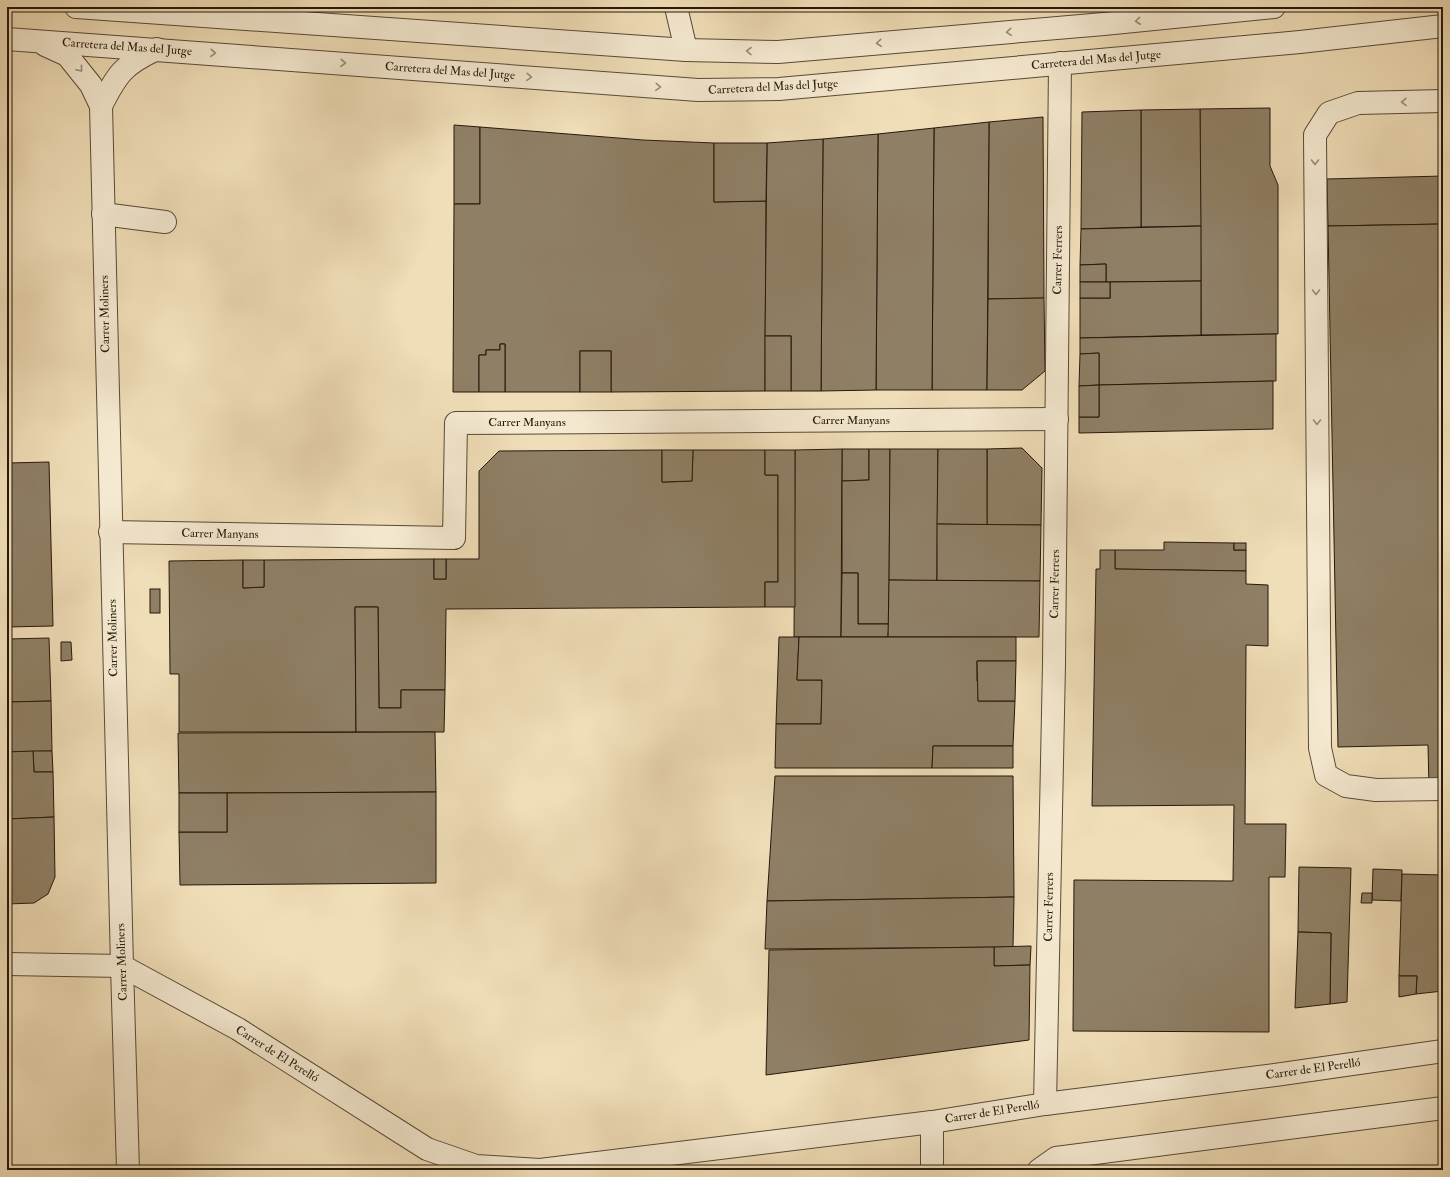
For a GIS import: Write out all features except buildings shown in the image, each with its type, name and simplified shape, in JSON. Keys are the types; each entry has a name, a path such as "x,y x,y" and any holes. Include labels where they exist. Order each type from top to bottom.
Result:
{"street":[{"path":"76,7 686,50 778,52 1103,16 1274,7"},
{"path":"676,7 686,50"},
{"name":"Carretera del Mas del Jutge","path":"7,39 698,90 780,89 1300,42 1443,26"},
{"name":"Carrer Moliners","path":"36,41 67,55 91,85 101,106 110,532 128,1170"},
{"name":"Carrer Moliners","path":"101,106 111,86 124,68 136,59 157,49"},
{"name":"Carrer Ferrers","path":"1045,1104 1054,664 1060,63"},
{"path":"1443,101 1358,103 1329,113 1315,135 1320,748 1326,775 1346,786 1376,790 1443,789"},
{"path":"103,214 165,222"},
{"name":"Carrer Manyans","path":"110,532 454,538 456,423 1057,419"},
{"name":"Carrer de El Perelló","path":"7,964 122,966 238,1029 426,1149 476,1166 540,1170 932,1122 1045,1104 1275,1075 1443,1051"},
{"path":"1039,1170 1056,1158 1090,1162 1443,1108"},
{"path":"932,1122 932,1170"}]}
